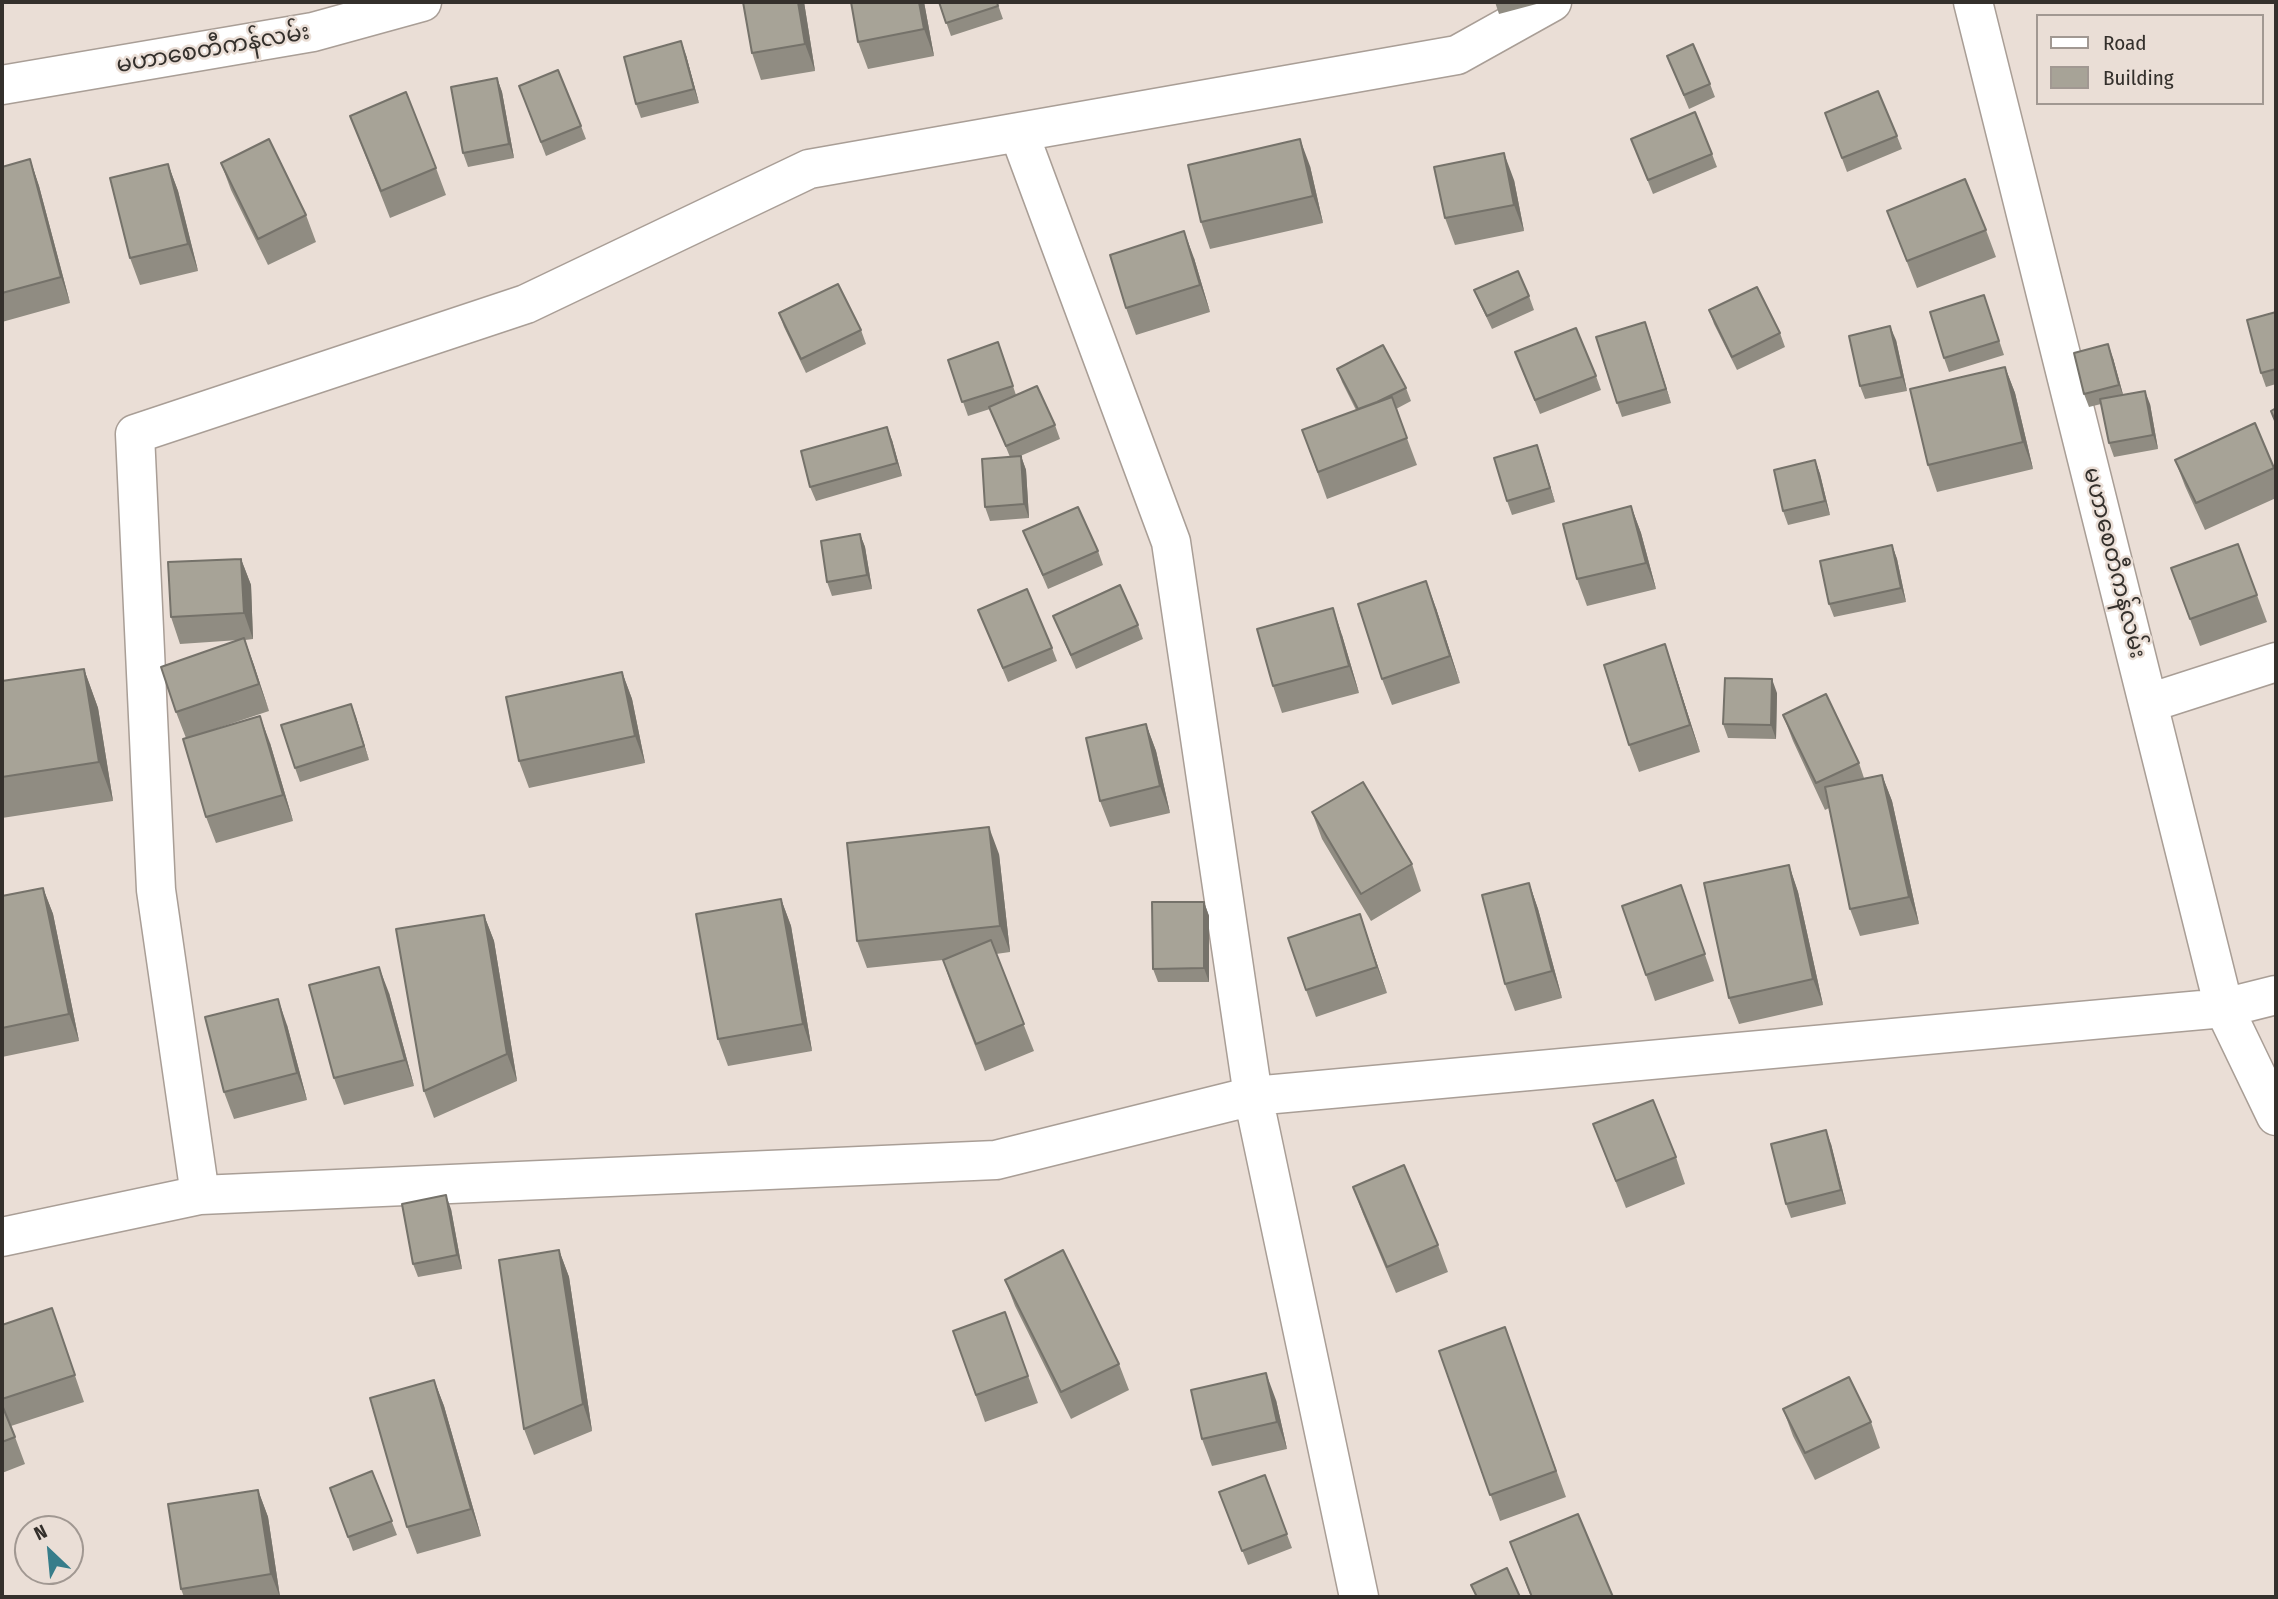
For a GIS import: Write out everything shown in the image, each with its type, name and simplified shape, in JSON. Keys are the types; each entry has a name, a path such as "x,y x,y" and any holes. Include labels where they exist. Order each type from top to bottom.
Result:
{"street":[{"name":"မဟာစေတီကန်လမ်း","path":"2,85 313,32 422,2"},
{"path":"200,1195 156,890 135,433 526,304 809,169 1457,55 1552,2"},
{"name":"မဟာစေတီကန်လမ်း","path":"1973,2 2224,1008 2276,1116"},
{"path":"1018,133 1171,542 1253,1096 1359,1597"},
{"path":"2149,703 2276,662"},
{"path":"2,1237 200,1195 996,1160 1253,1096 2224,1008 2276,995"}],"building":[{"path":"743,2 798,2 805,44 752,53"},
{"path":"851,2 919,2 924,29 858,42"},
{"path":"939,2 997,2 998,6 946,23"},
{"path":"681,41 694,89 636,104 624,57"},
{"path":"1693,44 1710,84 1684,95 1667,56"},
{"path":"558,70 581,126 541,142 519,86"},
{"path":"497,78 509,144 463,153 451,87"},
{"path":"1878,91 1897,136 1842,158 1825,113"},
{"path":"406,92 436,168 381,191 350,116"},
{"path":"1695,112 1712,154 1648,180 1631,139"},
{"path":"269,139 306,215 258,239 221,163"},
{"path":"1300,139 1313,196 1201,222 1188,165"},
{"path":"1504,153 1514,205 1445,218 1434,167"},
{"path":"30,159 61,277 2,293 2,167"},
{"path":"168,164 188,244 130,258 110,178"},
{"path":"1965,179 1986,230 1907,261 1887,211"},
{"path":"1184,231 1200,285 1126,308 1110,255"},
{"path":"1518,271 1529,296 1487,316 1474,290"},
{"path":"838,284 861,330 801,359 779,313"},
{"path":"1757,287 1780,333 1732,357 1709,310"},
{"path":"1984,295 1999,341 1944,358 1930,312"},
{"path":"2276,312 2276,369 2261,373 2247,320"},
{"path":"1645,322 1666,389 1617,403 1596,337"},
{"path":"1890,326 1902,377 1860,386 1849,336"},
{"path":"1576,328 1596,376 1535,400 1515,352"},
{"path":"998,342 1013,386 962,402 948,360"},
{"path":"2108,344 2119,385 2084,394 2074,353"},
{"path":"1383,345 1406,388 1358,409 1337,369"},
{"path":"2005,367 2023,442 1928,465 1910,389"},
{"path":"1037,386 1055,425 1006,446 989,407"},
{"path":"2145,391 2153,435 2109,443 2100,399"},
{"path":"1392,397 1407,438 1318,472 1302,430"},
{"path":"2276,408 2276,423 2271,411"},
{"path":"2255,423 2274,468 2196,503 2175,460"},
{"path":"887,427 897,463 810,487 801,451"},
{"path":"1537,445 1550,488 1507,501 1494,458"},
{"path":"1021,456 1024,504 985,507 982,459"},
{"path":"1815,460 1825,501 1783,511 1774,470"},
{"path":"1631,506 1646,563 1577,579 1563,524"},
{"path":"1078,507 1098,551 1043,575 1023,531"},
{"path":"860,534 867,575 827,582 821,541"},
{"path":"2238,544 2257,595 2190,619 2171,568"},
{"path":"1892,545 1901,588 1829,604 1820,561"},
{"path":"241,559 244,613 171,617 168,562"},
{"path":"1426,581 1450,656 1382,679 1358,604"},
{"path":"1120,585 1138,625 1071,655 1053,616"},
{"path":"1027,589 1052,648 1003,668 978,610"},
{"path":"1333,608 1349,666 1273,686 1257,629"},
{"path":"244,638 259,684 176,712 161,667"},
{"path":"1665,644 1690,725 1629,745 1604,665"},
{"path":"84,669 99,762 2,777 2,681"},
{"path":"622,672 635,736 519,761 506,697"},
{"path":"1725,678 1772,679 1771,725 1723,724"},
{"path":"1826,694 1859,763 1816,783 1783,715"},
{"path":"351,704 364,746 295,768 281,725"},
{"path":"260,716 283,795 206,817 183,739"},
{"path":"1146,724 1160,786 1100,801 1086,738"},
{"path":"1882,775 1909,897 1850,909 1825,787"},
{"path":"1363,782 1412,864 1361,894 1312,812"},
{"path":"989,827 1000,926 857,941 847,843"},
{"path":"1789,865 1813,979 1729,998 1704,883"},
{"path":"1529,883 1552,971 1505,984 1482,895"},
{"path":"1681,885 1705,954 1646,975 1622,906"},
{"path":"43,888 69,1014 2,1028 2,896"},
{"path":"781,899 803,1024 718,1039 696,914"},
{"path":"1152,902 1204,902 1204,968 1153,969"},
{"path":"1360,914 1377,967 1306,990 1288,938"},
{"path":"484,915 507,1054 424,1091 396,929"},
{"path":"991,940 1024,1024 976,1044 943,960"},
{"path":"379,967 405,1060 334,1078 309,985"},
{"path":"278,999 297,1073 224,1092 205,1017"},
{"path":"1653,1100 1676,1157 1616,1181 1593,1124"},
{"path":"1826,1130 1841,1190 1786,1204 1771,1144"},
{"path":"1404,1165 1438,1245 1387,1267 1353,1187"},
{"path":"446,1195 457,1255 413,1264 402,1204"},
{"path":"559,1250 583,1404 524,1429 499,1260"},
{"path":"1063,1250 1119,1364 1061,1392 1005,1280"},
{"path":"52,1308 75,1375 2,1399 2,1325"},
{"path":"1005,1312 1028,1376 976,1395 953,1331"},
{"path":"1505,1327 1556,1471 1490,1495 1439,1351"},
{"path":"1266,1373 1277,1422 1202,1439 1191,1390"},
{"path":"1849,1377 1871,1422 1805,1453 1783,1409"},
{"path":"434,1380 471,1509 407,1527 370,1398"},
{"path":"2,1405 15,1437 2,1442"},
{"path":"372,1471 392,1521 348,1537 330,1488"},
{"path":"1265,1475 1287,1534 1242,1551 1219,1492"},
{"path":"258,1490 271,1574 181,1589 168,1504"},
{"path":"1578,1514 1613,1597 1532,1597 1510,1542"},
{"path":"1507,1568 1520,1597 1477,1597 1471,1585"}]}
